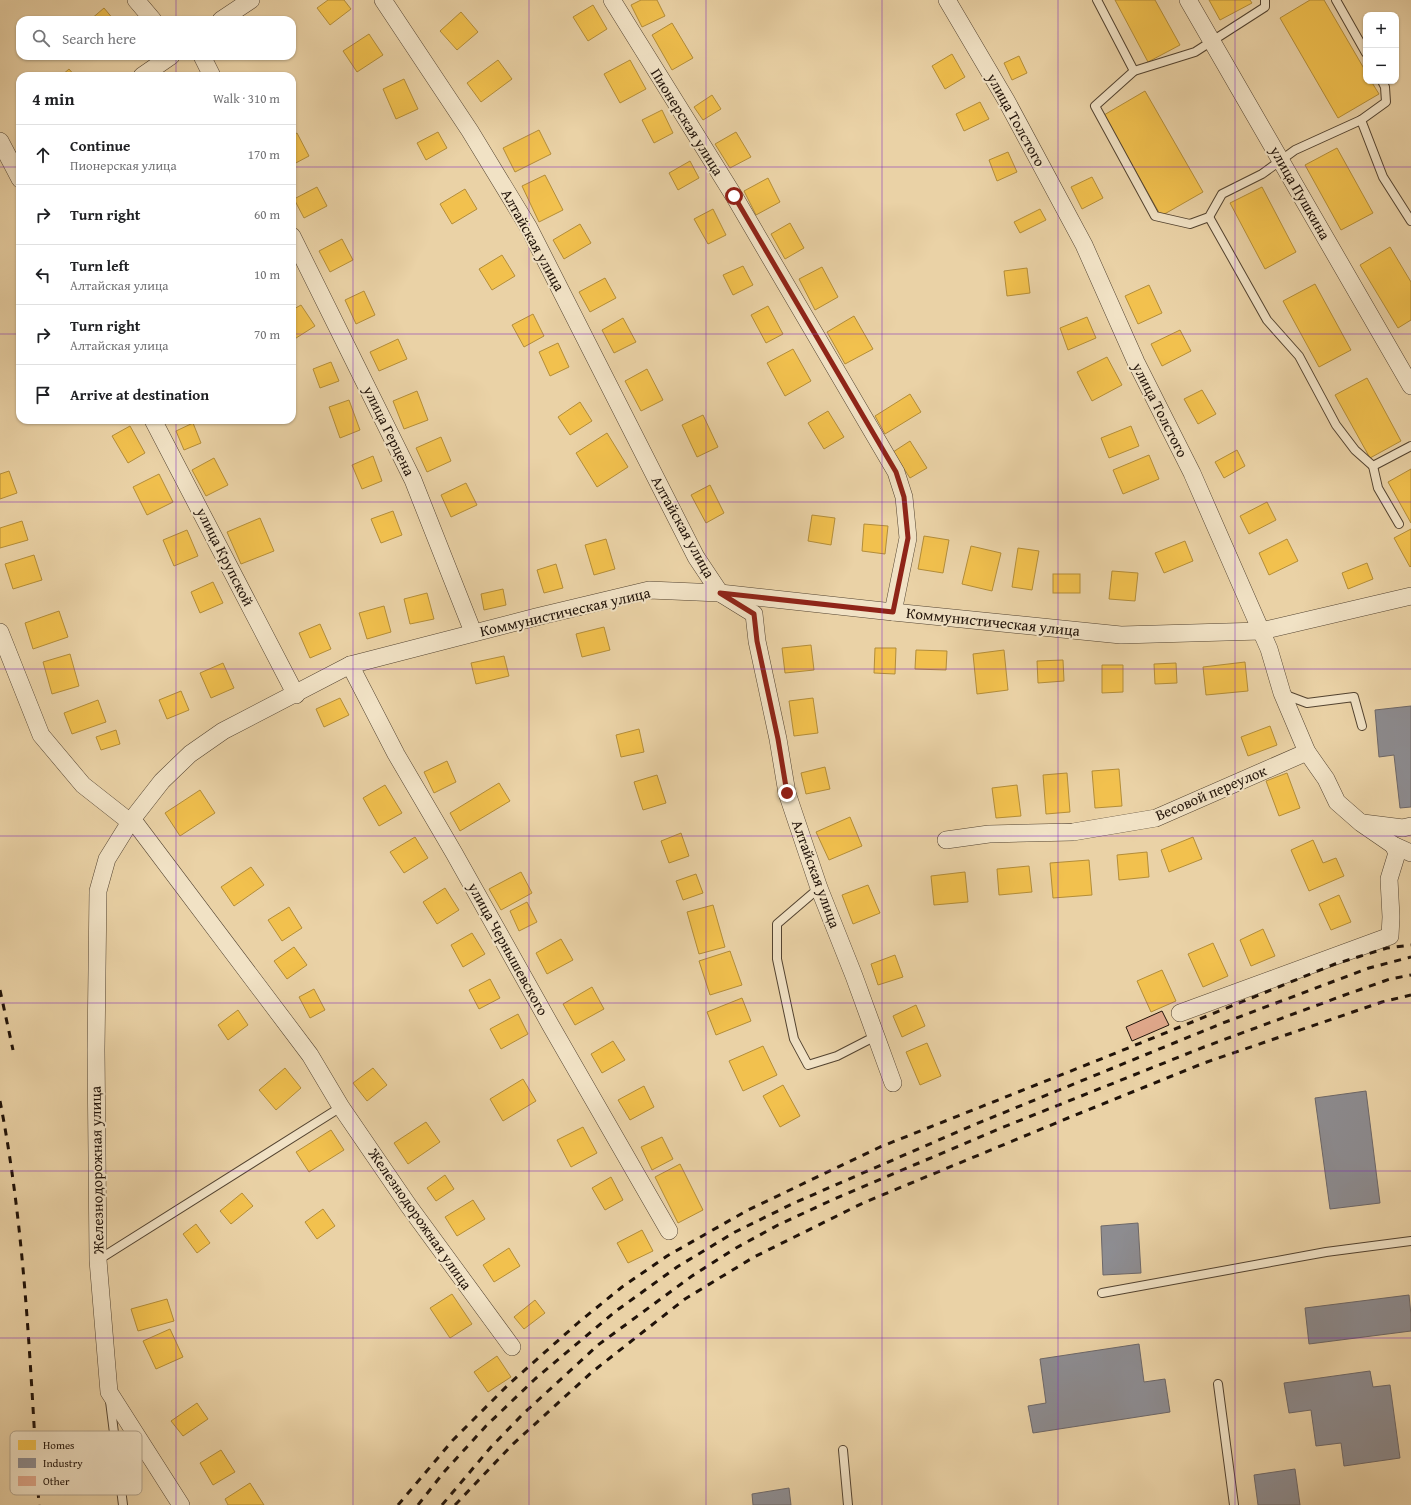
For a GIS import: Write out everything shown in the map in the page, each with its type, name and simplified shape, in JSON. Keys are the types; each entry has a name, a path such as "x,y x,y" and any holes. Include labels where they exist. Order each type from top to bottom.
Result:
{"street":[{"path":"136,0 150,16"},
{"path":"227,16 251,0"},
{"name":"Алтайская улица","path":"383,0 470,131 529,228 696,557 720,593 754,614 757,641 778,739 787,793 819,888 854,976 893,1083"},
{"name":"Пионерская улица","path":"612,0 734,196 896,472 904,497 908,538 893,612"},
{"name":"улица Толстого","path":"947,0 1006,100 1084,245 1136,362 1192,473 1269,649 1282,694 1307,752 1326,779 1337,802 1361,823 1393,845 1411,853"},
{"name":"улица Пушкина","path":"1188,0 1411,386"},
{"path":"148,72 165,60"},
{"path":"204,60 210,72"},
{"path":"0,141 13,169"},
{"name":"улица Герцена","path":"296,244 413,480 473,632"},
{"name":"улица Крупской","path":"155,424 296,694"},
{"name":"Коммунистическая улица","path":"130,822 162,781 190,754 223,732 350,665 473,632 649,590 720,593 1121,635 1261,630 1411,596"},
{"name":"Железнодорожная улица","path":"0,632 41,735 82,785 130,822 136,824 310,1055 341,1107 408,1206 512,1347"},
{"name":"улица Чернышевского","path":"350,665 396,754 669,1230"},
{"name":"Весовой переулок","path":"946,840 989,834 1073,832 1156,818 1307,752"},
{"name":"Железнодорожная улица","path":"130,822 107,859 98,891 96,1058 98,1260 109,1392 134,1431"},
{"path":"1361,823 1403,828 1411,826"},
{"path":"1180,1013 1390,936 1391,917 1389,879 1397,853 1393,845"},
{"name":"Железнодорожная улица","path":"142,1445 180,1505"}],"lane":[{"path":"1098,0 1134,71"},
{"path":"1265,0 1265,7 1195,52 1134,71 1095,106 1155,216 1190,224 1209,217 1222,194 1262,174 1295,150 1361,120 1386,102 1384,84"},
{"path":"1336,0 1363,48"},
{"path":"1361,120 1383,177 1411,220"},
{"path":"1209,217 1267,320 1299,356 1336,425 1355,450 1373,466 1378,488 1399,524"},
{"path":"1373,466 1411,446"},
{"path":"1282,694 1307,703 1354,697 1362,726"},
{"path":"819,888 777,924 777,959 794,1039 808,1065 837,1056 876,1036"},
{"path":"98,1260 341,1107"},
{"path":"1102,1293 1326,1252 1411,1240"},
{"path":"1218,1384 1234,1505"},
{"path":"109,1392 114,1431"},
{"path":"843,1450 848,1505"},
{"path":"122,1495 123,1505"}],"building: Homes":[{"path":"328,0 344,0 351,9 330,25 317,8"},
{"path":"641,0 657,0 665,16 642,27 631,5"},
{"path":"1115,0 1155,0 1180,45 1148,62"},
{"path":"1209,0 1250,0 1252,3 1220,20"},
{"path":"1310,0 1324,0 1363,67 1363,84 1373,84 1379,94 1338,118 1280,18"},
{"path":"593,5 607,29 588,41 573,17"},
{"path":"104,8 111,16 95,16"},
{"path":"461,12 478,32 457,50 440,31"},
{"path":"672,23 693,58 672,70 652,35"},
{"path":"369,34 383,55 357,72 343,51"},
{"path":"952,54 965,77 945,89 932,66"},
{"path":"1019,56 1027,73 1012,80 1004,63"},
{"path":"498,60 512,79 481,102 467,83"},
{"path":"630,60 646,89 620,103 604,74"},
{"path":"404,79 418,109 396,119 383,89"},
{"path":"1145,91 1203,192 1161,216 1104,115"},
{"path":"712,95 721,109 703,120 694,107"},
{"path":"980,102 989,119 964,131 956,114"},
{"path":"662,110 673,133 654,143 642,120"},
{"path":"539,130 551,154 515,172 503,148"},
{"path":"438,132 447,148 426,160 417,143"},
{"path":"736,132 751,157 730,168 715,144"},
{"path":"296,134 309,156 296,163"},
{"path":"1337,148 1373,213 1341,230 1305,165"},
{"path":"1008,152 1017,172 997,181 989,160"},
{"path":"690,161 699,178 678,190 669,173"},
{"path":"545,175 563,210 539,222 522,186"},
{"path":"1092,177 1103,198 1082,209 1071,187"},
{"path":"768,178 780,202 756,215 744,191"},
{"path":"317,187 327,206 304,218 296,203 296,198"},
{"path":"1262,187 1296,252 1265,269 1230,203"},
{"path":"465,189 477,209 452,224 440,204"},
{"path":"713,209 726,235 708,244 694,219"},
{"path":"1040,209 1046,220 1020,233 1014,222"},
{"path":"790,223 804,248 785,259 771,234"},
{"path":"580,224 591,243 564,259 553,240"},
{"path":"342,239 353,260 330,272 319,251"},
{"path":"1390,247 1411,282 1411,320 1398,328 1360,265"},
{"path":"502,255 515,276 492,290 479,269"},
{"path":"743,266 753,285 733,295 723,275"},
{"path":"822,267 838,297 815,310 799,279"},
{"path":"1027,268 1030,293 1007,296 1004,271"},
{"path":"605,278 616,298 590,312 579,292"},
{"path":"1315,284 1351,350 1319,367 1283,301"},
{"path":"1149,285 1162,313 1138,324 1125,296"},
{"path":"364,291 375,315 356,324 345,300"},
{"path":"301,305 315,326 296,338 296,308"},
{"path":"768,306 783,334 766,343 751,315"},
{"path":"533,314 544,336 524,347 512,325"},
{"path":"854,316 873,349 845,364 827,332"},
{"path":"1087,317 1096,338 1068,350 1060,328"},
{"path":"623,318 636,342 614,353 602,330"},
{"path":"1180,330 1191,351 1162,366 1151,344"},
{"path":"398,339 407,359 379,371 370,352"},
{"path":"558,343 569,367 550,376 539,352"},
{"path":"793,349 811,381 785,396 767,363"},
{"path":"1107,357 1122,385 1092,401 1077,372"},
{"path":"331,362 339,381 320,388 313,369"},
{"path":"647,369 663,400 641,411 625,381"},
{"path":"1367,378 1401,441 1370,458 1335,395"},
{"path":"1202,390 1216,414 1198,424 1184,399"},
{"path":"417,391 428,420 404,429 393,401"},
{"path":"910,394 921,412 885,434 875,416"},
{"path":"349,400 360,430 340,438 329,407"},
{"path":"580,402 592,421 570,435 558,417"},
{"path":"828,411 844,437 824,449 808,423"},
{"path":"703,415 718,447 697,457 682,425"},
{"path":"193,424 201,443 184,450 176,431"},
{"path":"130,426 145,453 128,463 112,436"},
{"path":"1131,426 1139,446 1109,458 1101,438"},
{"path":"607,433 628,467 597,487 576,453"},
{"path":"441,437 451,461 427,472 416,448"},
{"path":"910,441 927,468 910,478 893,452"},
{"path":"1237,450 1245,466 1224,478 1215,462"},
{"path":"1149,455 1159,479 1123,494 1113,470"},
{"path":"373,456 382,481 362,489 352,465"},
{"path":"214,458 228,485 206,496 192,470"},
{"path":"1411,469 1411,523 1388,482"},
{"path":"9,471 17,493 0,499 0,474"},
{"path":"159,474 173,502 147,515 133,487"},
{"path":"466,483 477,505 451,517 441,495"},
{"path":"710,485 724,513 706,523 691,495"},
{"path":"1267,502 1276,520 1249,534 1240,516"},
{"path":"393,511 402,535 381,543 371,519"},
{"path":"812,515 835,518 831,545 808,541"},
{"path":"260,518 274,551 241,564 227,532"},
{"path":"22,521 28,540 0,548 0,528"},
{"path":"864,524 888,526 885,554 862,551"},
{"path":"1411,529 1411,566 1410,567 1394,538"},
{"path":"187,530 198,556 174,566 163,540"},
{"path":"924,536 949,540 943,573 918,569"},
{"path":"606,539 615,569 594,575 585,545"},
{"path":"1287,539 1298,561 1269,575 1259,553"},
{"path":"1185,541 1193,561 1164,573 1155,553"},
{"path":"971,546 1001,553 992,591 962,584"},
{"path":"1018,548 1039,551 1032,590 1012,587"},
{"path":"34,555 42,580 13,589 5,564"},
{"path":"1367,563 1373,579 1348,589 1342,573"},
{"path":"556,564 563,588 544,593 537,570"},
{"path":"1112,571 1138,573 1135,601 1109,599"},
{"path":"1053,574 1080,574 1080,593 1053,593"},
{"path":"213,582 223,603 200,613 191,592"},
{"path":"503,589 506,605 484,610 481,594"},
{"path":"427,593 434,619 410,624 404,599"},
{"path":"384,606 391,632 367,639 359,613"},
{"path":"59,611 68,637 33,649 25,623"},
{"path":"320,624 331,649 310,658 299,633"},
{"path":"604,627 610,650 582,657 576,634"},
{"path":"811,645 814,670 785,673 782,648"},
{"path":"875,648 896,648 895,674 874,673"},
{"path":"916,650 947,651 946,670 915,669"},
{"path":"1004,650 1008,690 977,694 973,654"},
{"path":"70,654 79,686 52,694 43,662"},
{"path":"504,656 509,676 476,684 471,663"},
{"path":"1063,660 1064,681 1038,683 1037,661"},
{"path":"1245,662 1248,691 1206,695 1203,667"},
{"path":"223,663 234,688 211,698 200,673"},
{"path":"1176,663 1177,683 1155,684 1154,664"},
{"path":"1102,665 1123,665 1123,692 1102,693"},
{"path":"181,691 189,710 167,719 159,700"},
{"path":"340,698 349,715 324,727 316,709"},
{"path":"813,698 818,733 794,736 789,701"},
{"path":"98,700 106,722 72,734 64,713"},
{"path":"1270,726 1277,745 1248,756 1241,737"},
{"path":"639,729 644,752 621,757 616,735"},
{"path":"116,730 120,744 101,750 96,737"},
{"path":"447,761 456,782 434,793 424,772"},
{"path":"825,767 830,789 806,794 801,773"},
{"path":"1119,769 1122,806 1095,808 1092,771"},
{"path":"1067,773 1070,812 1046,814 1043,775"},
{"path":"1287,773 1300,808 1279,816 1266,781"},
{"path":"657,775 666,803 643,810 634,782"},
{"path":"499,783 510,801 460,831 450,813"},
{"path":"385,785 402,813 379,826 363,798"},
{"path":"1017,785 1021,816 996,818 992,788"},
{"path":"200,790 215,813 180,836 165,813"},
{"path":"850,817 862,846 829,860 816,832"},
{"path":"681,833 689,856 669,863 661,841"},
{"path":"415,837 428,858 404,873 390,852"},
{"path":"1193,837 1202,859 1169,872 1161,850"},
{"path":"1313,840 1323,863 1336,858 1344,876 1309,891 1291,850"},
{"path":"1147,852 1149,877 1119,880 1117,855"},
{"path":"1089,860 1092,895 1053,898 1050,863"},
{"path":"1029,866 1032,892 999,895 997,869"},
{"path":"251,867 264,885 234,906 221,887"},
{"path":"521,872 532,893 501,910 489,889"},
{"path":"965,872 968,902 934,905 931,876"},
{"path":"696,874 703,893 683,900 676,881"},
{"path":"868,885 880,913 853,924 842,895"},
{"path":"445,888 459,910 437,924 423,902"},
{"path":"1339,895 1351,922 1331,930 1319,904"},
{"path":"527,902 537,922 519,931 510,911"},
{"path":"713,905 725,947 699,954 687,912"},
{"path":"289,907 302,928 282,941 268,920"},
{"path":"1263,929 1275,956 1251,966 1240,940"},
{"path":"472,933 485,954 463,967 451,945"},
{"path":"561,939 573,960 547,974 536,953"},
{"path":"1213,943 1228,976 1203,987 1188,954"},
{"path":"294,947 307,965 287,979 274,961"},
{"path":"730,951 742,985 710,995 699,961"},
{"path":"895,955 903,977 878,985 871,964"},
{"path":"1162,970 1176,1001 1151,1012 1137,981"},
{"path":"490,979 500,998 479,1009 469,990"},
{"path":"592,987 604,1009 575,1025 563,1004"},
{"path":"314,989 325,1010 310,1018 299,997"},
{"path":"742,998 751,1021 716,1035 707,1012"},
{"path":"916,1005 925,1026 902,1037 893,1016"},
{"path":"238,1010 248,1025 228,1040 218,1025"},
{"path":"518,1014 528,1034 501,1049 490,1029"},
{"path":"613,1041 625,1060 602,1073 591,1054"},
{"path":"927,1043 941,1076 920,1085 906,1052"},
{"path":"763,1046 777,1075 743,1091 729,1061"},
{"path":"285,1068 301,1088 276,1110 259,1090"},
{"path":"373,1068 387,1085 367,1101 353,1083"},
{"path":"523,1079 536,1101 503,1121 490,1099"},
{"path":"783,1085 800,1116 780,1127 763,1096"},
{"path":"644,1086 654,1107 630,1120 618,1100"},
{"path":"426,1122 440,1142 408,1164 394,1143"},
{"path":"583,1127 597,1153 571,1167 557,1140"},
{"path":"331,1130 344,1150 309,1172 296,1152"},
{"path":"662,1137 673,1159 652,1170 641,1147"},
{"path":"680,1164 703,1210 678,1223 655,1177"},
{"path":"445,1175 454,1189 436,1201 427,1188"},
{"path":"611,1177 623,1200 605,1210 592,1188"},
{"path":"242,1193 253,1206 231,1224 220,1211"},
{"path":"473,1200 485,1219 457,1236 445,1217"},
{"path":"323,1209 335,1226 317,1239 305,1222"},
{"path":"196,1224 210,1243 197,1253 183,1234"},
{"path":"642,1230 653,1251 628,1263 617,1243"},
{"path":"509,1248 520,1266 494,1282 483,1265"},
{"path":"452,1294 472,1324 450,1338 430,1308"},
{"path":"167,1299 174,1321 138,1331 131,1309"},
{"path":"535,1300 545,1313 524,1329 514,1317"},
{"path":"170,1329 183,1357 156,1369 143,1341"},
{"path":"497,1356 511,1377 488,1392 474,1372"},
{"path":"197,1403 208,1419 183,1436 171,1421"},
{"path":"221,1450 235,1472 213,1485 200,1463"},
{"path":"250,1483 264,1505 228,1505 225,1499"}],"building: Industry":[{"path":"1411,706 1411,807 1400,808 1394,755 1379,757 1375,710"},
{"path":"1366,1091 1380,1203 1330,1209 1315,1098"},
{"path":"1138,1223 1141,1273 1103,1275 1101,1226"},
{"path":"1409,1295 1411,1331 1309,1344 1305,1308"},
{"path":"1139,1344 1144,1382 1165,1379 1170,1412 1033,1433 1028,1406 1046,1403 1040,1359"},
{"path":"1370,1371 1373,1387 1390,1385 1400,1458 1344,1466 1341,1443 1316,1446 1311,1410 1289,1413 1284,1383"},
{"path":"1295,1469 1300,1505 1258,1505 1254,1475"},
{"path":"789,1488 791,1505 753,1505 752,1494"}],"building: Other":[{"path":"1162,1011 1169,1025 1132,1041 1126,1027"}],"railway":[{"path":"398,1505 453,1440 509,1384 579,1322 622,1287 667,1256 748,1210 880,1147 1335,964 1387,948 1411,945"},
{"path":"418,1505 444,1472 486,1426 535,1379 616,1311 677,1267 735,1232 794,1203 971,1126 1223,1023 1369,968 1411,957"},
{"path":"442,1505 491,1447 523,1414 598,1345 692,1276 736,1248 778,1225 832,1200 1001,1128 1204,1047 1390,979 1411,975"},
{"path":"0,990 13,1050"},
{"path":"455,1505 512,1445 592,1372 685,1299 754,1257 863,1203 1204,1063 1382,1002 1411,995"},
{"path":"0,1101 16,1201 26,1302 35,1431"},
{"path":"38,1495 39,1505"}],"route":[{"path":"734,196 896,472 904,497 908,538 893,612 720,593 754,614 757,641 768,687 787,793"}]}
